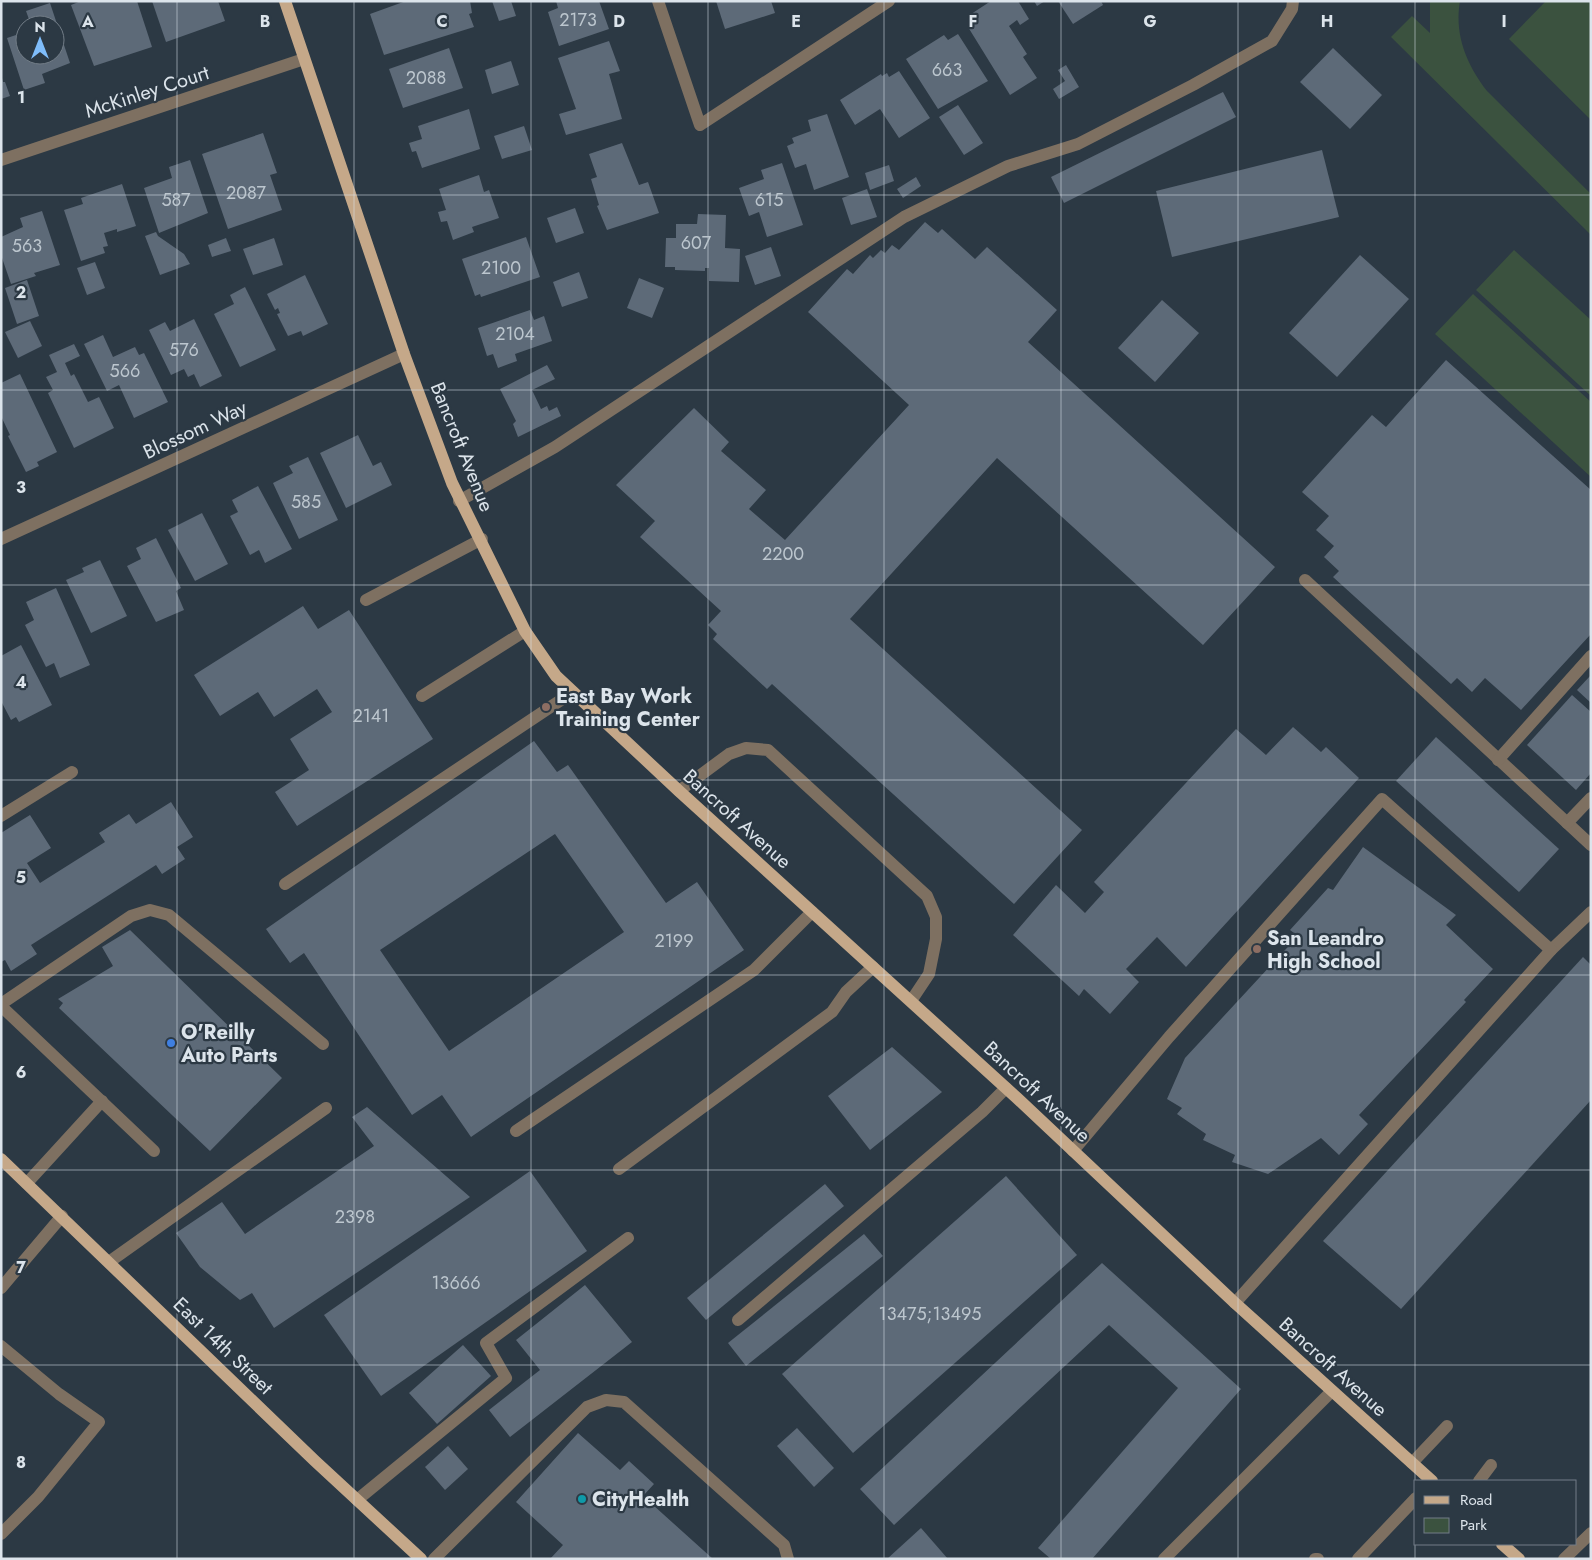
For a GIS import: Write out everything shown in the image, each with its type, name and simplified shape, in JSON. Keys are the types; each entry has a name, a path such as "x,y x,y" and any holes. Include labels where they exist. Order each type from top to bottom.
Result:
{"main road":[{"name":"Bancroft Avenue","path":"285,1 404,354 460,500 482,539 525,631 556,676 679,791 1006,1088 1235,1303 1431,1480"},
{"name":"East 14th Street","path":"1,1159 421,1559"}],"street":[{"path":"658,1 700,125 889,1"},
{"path":"460,500 555,447 904,217 1008,166 1078,144 1193,85 1272,41 1292,9 1293,1"},
{"name":"McKinley Court","path":"1,160 304,59"},
{"name":"Blossom Way","path":"1,539 404,354"},
{"path":"366,600 482,539"},
{"path":"1305,580 1591,845"},
{"path":"422,696 525,631"},
{"path":"1498,760 1591,656"},
{"path":"285,884 573,692"},
{"path":"679,791 729,754 746,748 768,750 927,896 936,916 936,939 929,974 911,1001"},
{"path":"1,816 72,772"},
{"path":"1567,823 1591,798"},
{"path":"1073,1151 1169,1037 1382,799 1551,950"},
{"path":"154,1151 1,1005 131,916 150,910 169,914 323,1044"},
{"path":"516,1131 754,970 812,912"},
{"path":"1235,1303 1551,950 1591,912"},
{"path":"619,1170 832,1012 846,992 873,966"},
{"path":"738,1320 982,1112 1006,1088"},
{"path":"27,1183 102,1101"},
{"path":"109,1262 326,1108"},
{"path":"1,1288 62,1216"},
{"path":"357,1500 506,1378 486,1343 628,1238"},
{"path":"1,1346 59,1394 99,1422 38,1497 1,1534"},
{"path":"1164,1559 1332,1391"},
{"path":"434,1559 587,1407 606,1400 624,1402 784,1545 788,1559"},
{"path":"1412,1463 1447,1426"},
{"path":"1480,1480 1491,1465"},
{"path":"1358,1559 1414,1500"},
{"path":"1564,1559 1591,1533"}],"green space":[{"path":"1430,1 1460,1 1459,26 1461,38 1468,60 1474,71 1487,91 1591,194 1591,235 1391,37 1412,16 1430,33"},
{"path":"1546,1 1591,1 1591,120 1509,39"},
{"path":"1514,250 1591,320 1591,396 1476,290"},
{"path":"1473,294 1591,402 1591,477 1435,334"}],"building":[{"path":"81,1 137,1 152,47 94,66 71,5"},
{"path":"152,1 218,1 225,21 166,42"},
{"path":"406,1 470,1 472,13 469,14 474,27 384,55 370,14"},
{"path":"492,1 511,1 516,16 499,21"},
{"path":"556,1 599,1 609,29 559,46 548,12 558,8"},
{"path":"716,1 771,1 775,13 725,29"},
{"path":"991,1 1018,1 1029,19 1020,25 1017,20 1009,26 1027,54 1023,57 1037,78 1010,95 968,27 973,24 968,16"},
{"path":"1034,1 1045,1 1037,6"},
{"path":"1058,1 1101,1 1103,5 1073,24"},
{"path":"50,3 54,15 27,15 26,11"},
{"path":"958,34 988,81 938,109 906,59 944,35 948,40"},
{"path":"15,35 15,62 7,38"},
{"path":"609,41 620,71 609,74 622,119 566,135 559,114 576,109 558,58"},
{"path":"65,48 70,63 65,65"},
{"path":"449,48 463,88 403,108 389,69"},
{"path":"1333,48 1382,95 1350,129 1300,82"},
{"path":"511,61 519,85 492,94 485,70"},
{"path":"16,65 65,65 42,74 45,83 24,90"},
{"path":"1066,65 1079,87 1059,99 1053,89 1065,81 1058,70"},
{"path":"899,71 930,118 899,138 880,109 855,125 840,100 881,74 882,76 887,73 889,77"},
{"path":"2,78 10,96 1,99"},
{"path":"1223,92 1236,117 1064,203 1051,177"},
{"path":"958,105 983,143 964,155 939,117"},
{"path":"469,109 480,149 422,168 416,151 412,152 409,143 422,139 418,126"},
{"path":"827,114 849,177 814,190 806,164 795,168 787,146 794,143 792,138 811,131 808,120"},
{"path":"524,126 532,150 502,159 494,136"},
{"path":"263,133 277,173 270,175 282,210 228,229 202,154"},
{"path":"622,143 639,185 648,182 659,213 607,230 597,206 599,205 591,179 597,177 589,154"},
{"path":"1322,150 1339,217 1172,257 1156,191"},
{"path":"190,160 208,213 159,233 144,188 172,178 169,167"},
{"path":"782,163 803,225 767,237 759,212 749,216 739,188 764,179 761,170"},
{"path":"889,165 894,181 870,190 865,173"},
{"path":"479,175 484,192 489,190 499,218 472,227 474,232 453,240 447,221 441,222 438,212 446,210 439,189"},
{"path":"916,177 921,186 903,198 897,189"},
{"path":"122,184 136,226 117,232 117,229 104,233 108,246 103,247 105,253 81,261 64,210 83,204 81,198"},
{"path":"867,189 877,217 851,225 842,198"},
{"path":"575,208 584,233 556,243 547,218"},
{"path":"42,211 60,265 34,273 36,276 11,284 1,255 1,237 23,227 20,218"},
{"path":"698,214 726,215 725,248 740,249 739,282 709,281 709,268 705,268 705,271 675,270 675,267 665,267 666,238 676,238 676,224 697,224"},
{"path":"925,222 938,233 942,229 975,259 987,247 1057,310 1028,342 1275,567 1203,645 997,458 850,619 1082,830 1014,904 772,684 767,689 713,639 717,634 708,625 721,611 640,537 655,521 616,485 694,408 729,442 721,451 766,490 749,509 785,540 909,405 808,312 847,269 853,274 870,255 873,258 881,250 885,253 892,245 899,250"},
{"path":"156,232 158,236 184,254 190,264 160,275 145,236"},
{"path":"526,237 540,277 481,297 480,294 475,296 462,259"},
{"path":"226,238 231,251 212,257 208,245"},
{"path":"274,238 283,265 253,275 243,249"},
{"path":"771,247 781,276 755,285 745,256"},
{"path":"1360,255 1409,299 1337,377 1289,333"},
{"path":"95,262 105,288 87,295 77,268"},
{"path":"579,272 588,298 562,307 553,282"},
{"path":"305,275 328,324 303,336 301,331 288,336 277,314 280,313 278,308 275,310 267,294"},
{"path":"639,278 664,288 652,318 627,308"},
{"path":"27,280 39,316 17,324 5,288"},
{"path":"245,287 276,350 240,367 214,314 234,304 230,295"},
{"path":"1162,300 1199,333 1155,382 1118,348"},
{"path":"530,310 534,320 544,316 552,341 515,354 517,361 498,368 493,354 487,356 478,328"},
{"path":"194,319 222,376 200,387 194,374 188,377 184,369 171,375 149,330 165,322 170,331"},
{"path":"30,321 42,346 18,358 5,332"},
{"path":"103,335 113,357 135,347 139,355 144,353 168,402 134,418 119,385 107,391 84,344"},
{"path":"74,344 80,356 65,363 71,376 74,374 88,402 99,397 114,428 74,448 48,393 53,390 46,377 57,372 49,355"},
{"path":"1446,360 1591,490 1591,634 1521,710 1485,678 1472,692 1457,678 1451,684 1333,577 1339,571 1324,557 1334,546 1316,530 1329,516 1302,492 1372,415 1386,427"},
{"path":"547,365 555,379 532,390 541,409 547,406 549,411 557,407 561,416 518,437 513,424 516,421 500,389"},
{"path":"20,374 57,452 37,462 39,466 26,472 8,436 10,435 1,416 1,383"},
{"path":"358,435 373,466 381,462 392,485 346,508 320,453"},
{"path":"308,457 338,520 299,539 273,483 293,473 289,466"},
{"path":"258,486 292,549 265,563 259,550 250,555 230,516 238,512 232,500"},
{"path":"202,513 228,564 195,581 168,530"},
{"path":"156,538 181,588 176,591 184,610 156,622 127,566 141,559 136,548"},
{"path":"100,560 127,616 91,633 66,580 84,572 82,568"},
{"path":"56,588 90,665 60,678 54,663 46,667 25,625 34,620 26,602"},
{"path":"303,606 318,629 349,610 433,739 297,826 275,792 309,770 290,739 332,712 317,689 274,717 258,692 220,716 194,675"},
{"path":"21,645 52,705 19,722 16,717 11,720 1,701 1,656"},
{"path":"1591,675 1591,703 1577,690"},
{"path":"1572,695 1591,712 1591,773 1576,790 1527,745"},
{"path":"1293,727 1321,752 1326,747 1359,778 1186,967 1157,937 1126,969 1139,982 1110,1014 1084,989 1079,996 1013,935 1056,885 1085,913 1104,892 1094,882 1236,729 1266,755"},
{"path":"1436,737 1559,849 1519,892 1396,781"},
{"path":"534,741 557,772 568,765 666,903 697,882 744,950 471,1137 442,1095 412,1115 304,953 290,963 266,929","holes":["555,834 624,932 449,1051 380,950"]},
{"path":"171,802 193,837 177,847 185,859 162,874 156,865 31,945 37,954 11,971 5,960 1,962 1,833 30,815 51,848 27,863 40,883 105,842 99,833 129,814 136,824"},
{"path":"1363,847 1456,915 1446,925 1493,969 1464,1000 1466,1002 1359,1115 1368,1124 1339,1155 1321,1138 1268,1174 1232,1162 1235,1155 1203,1140 1206,1134 1177,1114 1182,1108 1167,1099 1185,1058 1298,936 1290,930 1328,888 1333,890"},
{"name":"O'Reilly Auto Parts","path":"130,930 282,1078 210,1151 59,1008 63,1003 58,999 113,966 102,947"},
{"path":"1583,957 1591,965 1591,1100 1401,1309 1323,1241"},
{"path":"892,1047 942,1092 870,1150 828,1096"},
{"path":"367,1107 470,1197 274,1328 252,1293 240,1300 200,1267 176,1233 222,1202 245,1234 374,1146 352,1117"},
{"path":"530,1171 587,1251 381,1396 324,1315"},
{"path":"1006,1176 1077,1255 853,1453 782,1374"},
{"path":"825,1184 844,1206 706,1320 687,1298"},
{"path":"864,1234 883,1256 746,1366 728,1343"},
{"path":"1102,1263 1241,1389 1092,1559 1051,1559 1038,1548 1178,1388 1109,1325 894,1525 860,1489"},
{"path":"585,1285 632,1342 510,1437 489,1410 540,1370 516,1340"},
{"path":"463,1345 491,1376 437,1424 409,1393"},
{"path":"797,1428 834,1468 814,1487 777,1446"},
{"name":"CityHealth","path":"578,1433 620,1470 629,1461 654,1484 643,1496 713,1559 550,1559 563,1545 516,1502"},
{"path":"448,1446 468,1469 445,1490 425,1467"},
{"path":"921,1528 948,1559 887,1559"}],"place":[{"name":"East Bay Work Training Center","path":"546,707"},
{"name":"San Leandro High School","path":"1257,949"},
{"name":"O'Reilly Auto Parts","path":"171,1043"},
{"name":"CityHealth","path":"582,1499"}]}
